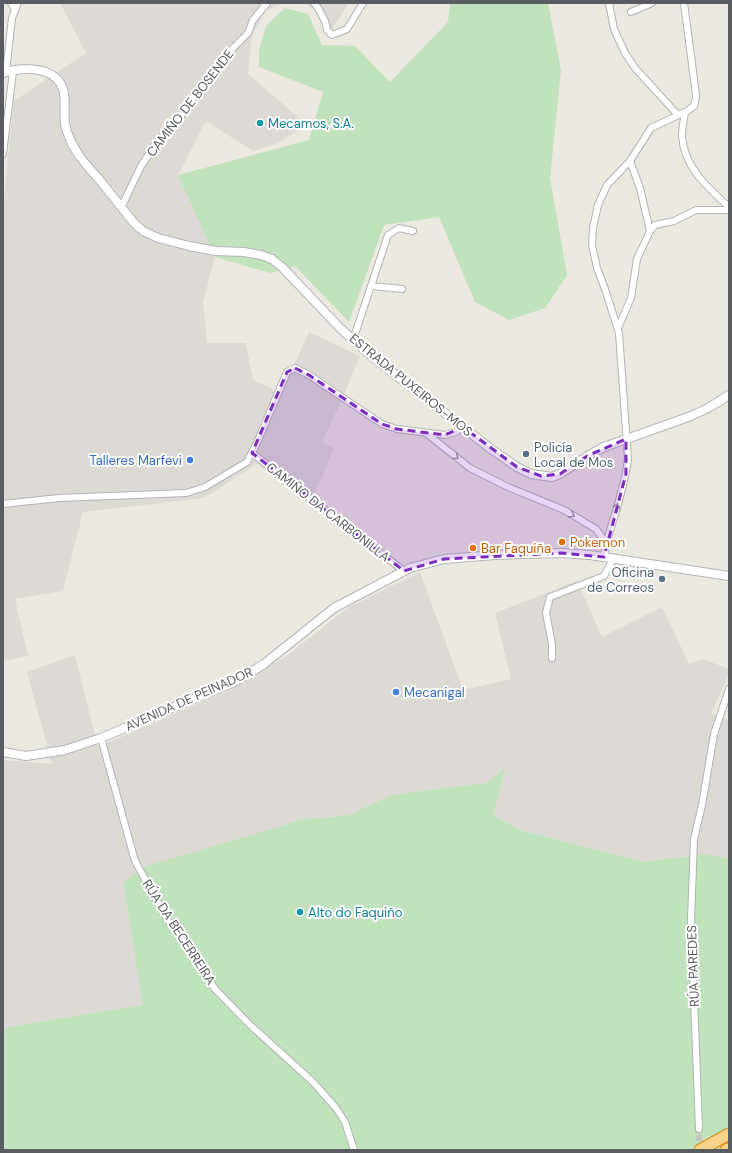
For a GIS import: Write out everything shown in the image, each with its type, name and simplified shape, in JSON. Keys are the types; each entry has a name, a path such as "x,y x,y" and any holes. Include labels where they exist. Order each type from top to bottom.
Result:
{"highway":[{"path":"700,1150 729,1134"}],"street":[{"path":"11,3 15,10"},
{"path":"3,154 7,72 12,18 18,3"},
{"name":"CAMIÑO DE BOSENDE","path":"121,208 141,166 157,142 183,113 206,78 222,59 248,33 253,20 267,3"},
{"path":"314,3 322,14 327,30 332,35 347,29 363,3"},
{"path":"609,3 614,29 625,53 635,68 678,115"},
{"path":"631,12 652,3"},
{"path":"604,557 606,543 626,474 628,459 619,333 597,268 592,245 593,228 598,205 607,186 630,161 651,128 686,112 694,106 696,97 684,3"},
{"name":"ESTRADA PUXEIROS-MOS","path":"7,72 23,69 40,70 57,78 62,86 65,98 65,124 69,138 77,153 134,224 158,238 189,246 216,251 255,254 272,259 283,268 340,328 369,354 491,449 517,467 531,474 552,477 560,474 589,455 626,439 691,416 710,407 729,395"},
{"path":"686,112 682,134 684,148 692,168 699,178 729,207"},
{"path":"630,161 640,188 650,231"},
{"path":"618,328 631,298 637,259 650,231 655,225 674,221 696,210 729,210"},
{"path":"353,340 388,236 399,228 413,231"},
{"path":"372,286 402,289"},
{"path":"3,504 59,498 186,493 205,487 247,462 287,372 295,368 309,375 382,424 397,429 445,435 456,432 462,427"},
{"path":"426,433 470,468 508,487 564,510 596,529 606,543"},
{"name":"CAMIÑO DA CARBONILLA","path":"252,453 404,571"},
{"name":"AVENIDA DE PEINADOR","path":"3,752 26,756 65,750 101,738 234,682 264,664 334,608 410,568 444,559 495,555 561,553 590,555 729,576"},
{"path":"552,658 552,644 546,614 550,597 604,576 613,559"},
{"name":"RÚA PAREDES","path":"699,1129 691,920 694,839 702,804 714,734 729,689"},
{"name":"RÚA DA BECERREIRA","path":"101,738 135,861 167,918 215,989 249,1024 314,1082 336,1108 345,1122 354,1150"}],"highlighted area":[{"path":"295,368 309,375 382,424 397,429 445,435 463,427 517,467 541,476 560,474 589,455 626,439 626,474 604,557 561,553 444,559 404,571 252,453 287,372"}],"shaded area":[{"path":"60,3 283,3 265,12 252,35 248,74 307,125 278,143 253,151 206,121 178,175 215,257 203,302 207,343 246,343 253,380 275,390 297,359 309,332 360,356 322,442 334,448 310,505 257,464 204,498 83,512 63,591 15,599 28,656 3,661 3,206 14,101 86,53"},
{"path":"303,3 349,3 326,38 316,10"},
{"path":"420,572 463,690 511,679 495,613 577,581 602,637 662,607 689,664 703,659 729,669 729,673 711,714 729,720 729,859 705,854 643,862 520,830 493,815 505,769 486,783 391,795 349,815 300,820 123,883 143,1005 3,1028 3,760 52,764 27,672 75,655 98,747 222,693 285,657 349,607"}],"green space":[{"path":"450,3 548,3 561,70 550,178 567,275 545,308 509,320 475,302 439,217 384,225 349,322 295,266 270,273 215,257 178,175 309,140 323,92 259,67 259,50 266,26 285,8 308,14 322,45 355,46 390,82 448,22"},
{"path":"505,768 493,815 520,830 643,862 705,854 729,859 729,1150 3,1150 3,1028 143,1005 123,883 143,867 300,820 349,815 391,795 486,783"}],"tunnel":[{"path":"699,1129 699,1150"}],"place":[{"name":"Mecamos, S.A.","path":"260,123"},
{"name":"Policía Local de Mos","path":"526,454"},
{"name":"Talleres Marfevi","path":"190,460"},
{"name":"Pokemon","path":"562,542"},
{"name":"Bar Faquiña","path":"473,548"},
{"name":"Oficina de Correos","path":"662,579"},
{"name":"Mecanigal","path":"396,692"},
{"name":"Alto do Faquiño","path":"300,912"}]}
